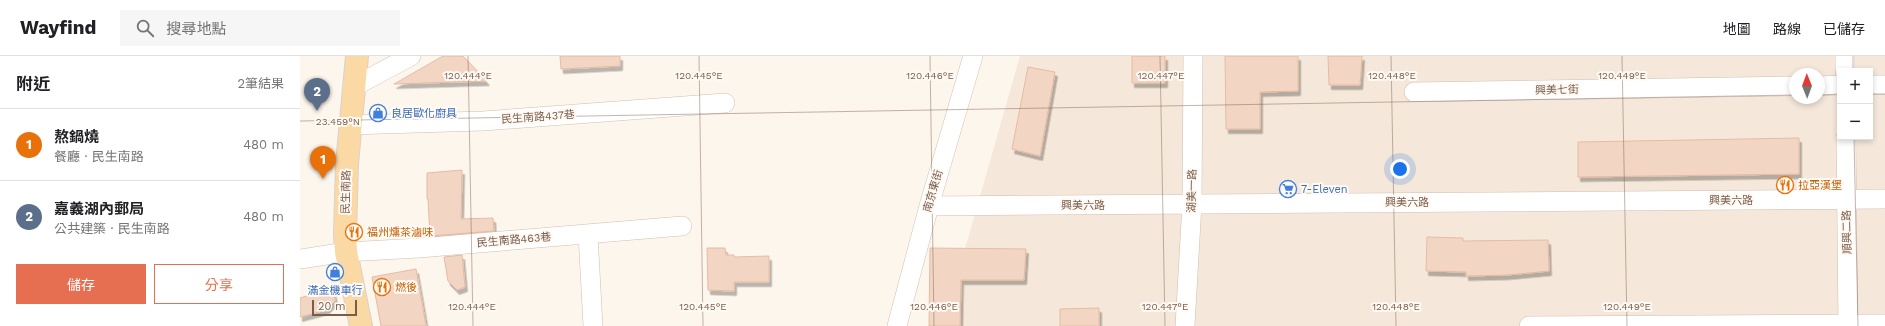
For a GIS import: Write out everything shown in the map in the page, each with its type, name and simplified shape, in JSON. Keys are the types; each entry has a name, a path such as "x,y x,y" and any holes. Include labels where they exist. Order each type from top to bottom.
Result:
{"main road":[{"name":"民生南路","path":"357,56 347,164 346,252 361,326"}],"street":[{"path":"353,87 411,56"},
{"name":"南京東街","path":"897,326 929,206 973,56"},
{"name":"湖美一路","path":"1185,326 1192,204 1193,56"},
{"path":"1845,56 1845,68"},
{"path":"1873,85 1885,85"},
{"name":"興美七街","path":"1414,92 1789,86"},
{"path":"1825,86 1837,86"},
{"name":"民生南路437巷","path":"350,125 483,121 621,112 725,103"},
{"name":"順興二路","path":"1846,140 1848,325"},
{"name":"興美六路","path":"929,206 1885,199"},
{"name":"民生南路463巷","path":"300,259 346,252 419,248 682,226"},
{"path":"588,234 593,326"},
{"path":"1529,326 1885,324"}],"shaded area":[{"path":"1020,56 1885,56 1885,326 943,326"}],"building":[{"path":"443,56 463,56 487,81 394,84"},
{"path":"560,56 620,56 620,66 561,69"},
{"path":"1132,56 1165,56 1165,83 1132,83"},
{"path":"1225,56 1298,56 1298,91 1260,92 1260,129 1226,129"},
{"path":"1328,56 1362,56 1360,85 1329,85"},
{"path":"1028,67 1055,72 1040,156 1012,149"},
{"path":"1799,138 1799,174 1578,177 1578,142"},
{"path":"462,170 461,219 493,218 494,231 430,236 427,199 427,173"},
{"path":"1427,237 1463,238 1463,241 1548,240 1549,271 1507,275 1466,276 1466,272 1426,271"},
{"path":"707,248 725,248 726,255 734,255 734,257 769,256 769,282 734,282 734,291 708,290"},
{"path":"930,248 1026,249 1024,280 961,280 960,326 929,326"},
{"path":"462,255 465,287 457,290 448,281 444,257"},
{"path":"416,269 426,326 381,326 372,277"},
{"path":"333,288 335,301 326,310 300,317 300,298"},
{"path":"1099,308 1099,326 1060,326 1060,309"}],"place":[{"name":"嘉義湖內郵局","path":"317,111"},
{"name":"良居歐化廚具","path":"378,113"},
{"name":"熬鍋燒","path":"323,179"},
{"name":"拉亞漢堡","path":"1785,185"},
{"name":"7-Eleven","path":"1288,189"},
{"name":"福州燻茶滷味","path":"354,232"},
{"name":"滿金機車行","path":"335,272"},
{"name":"燃後","path":"382,287"}]}
